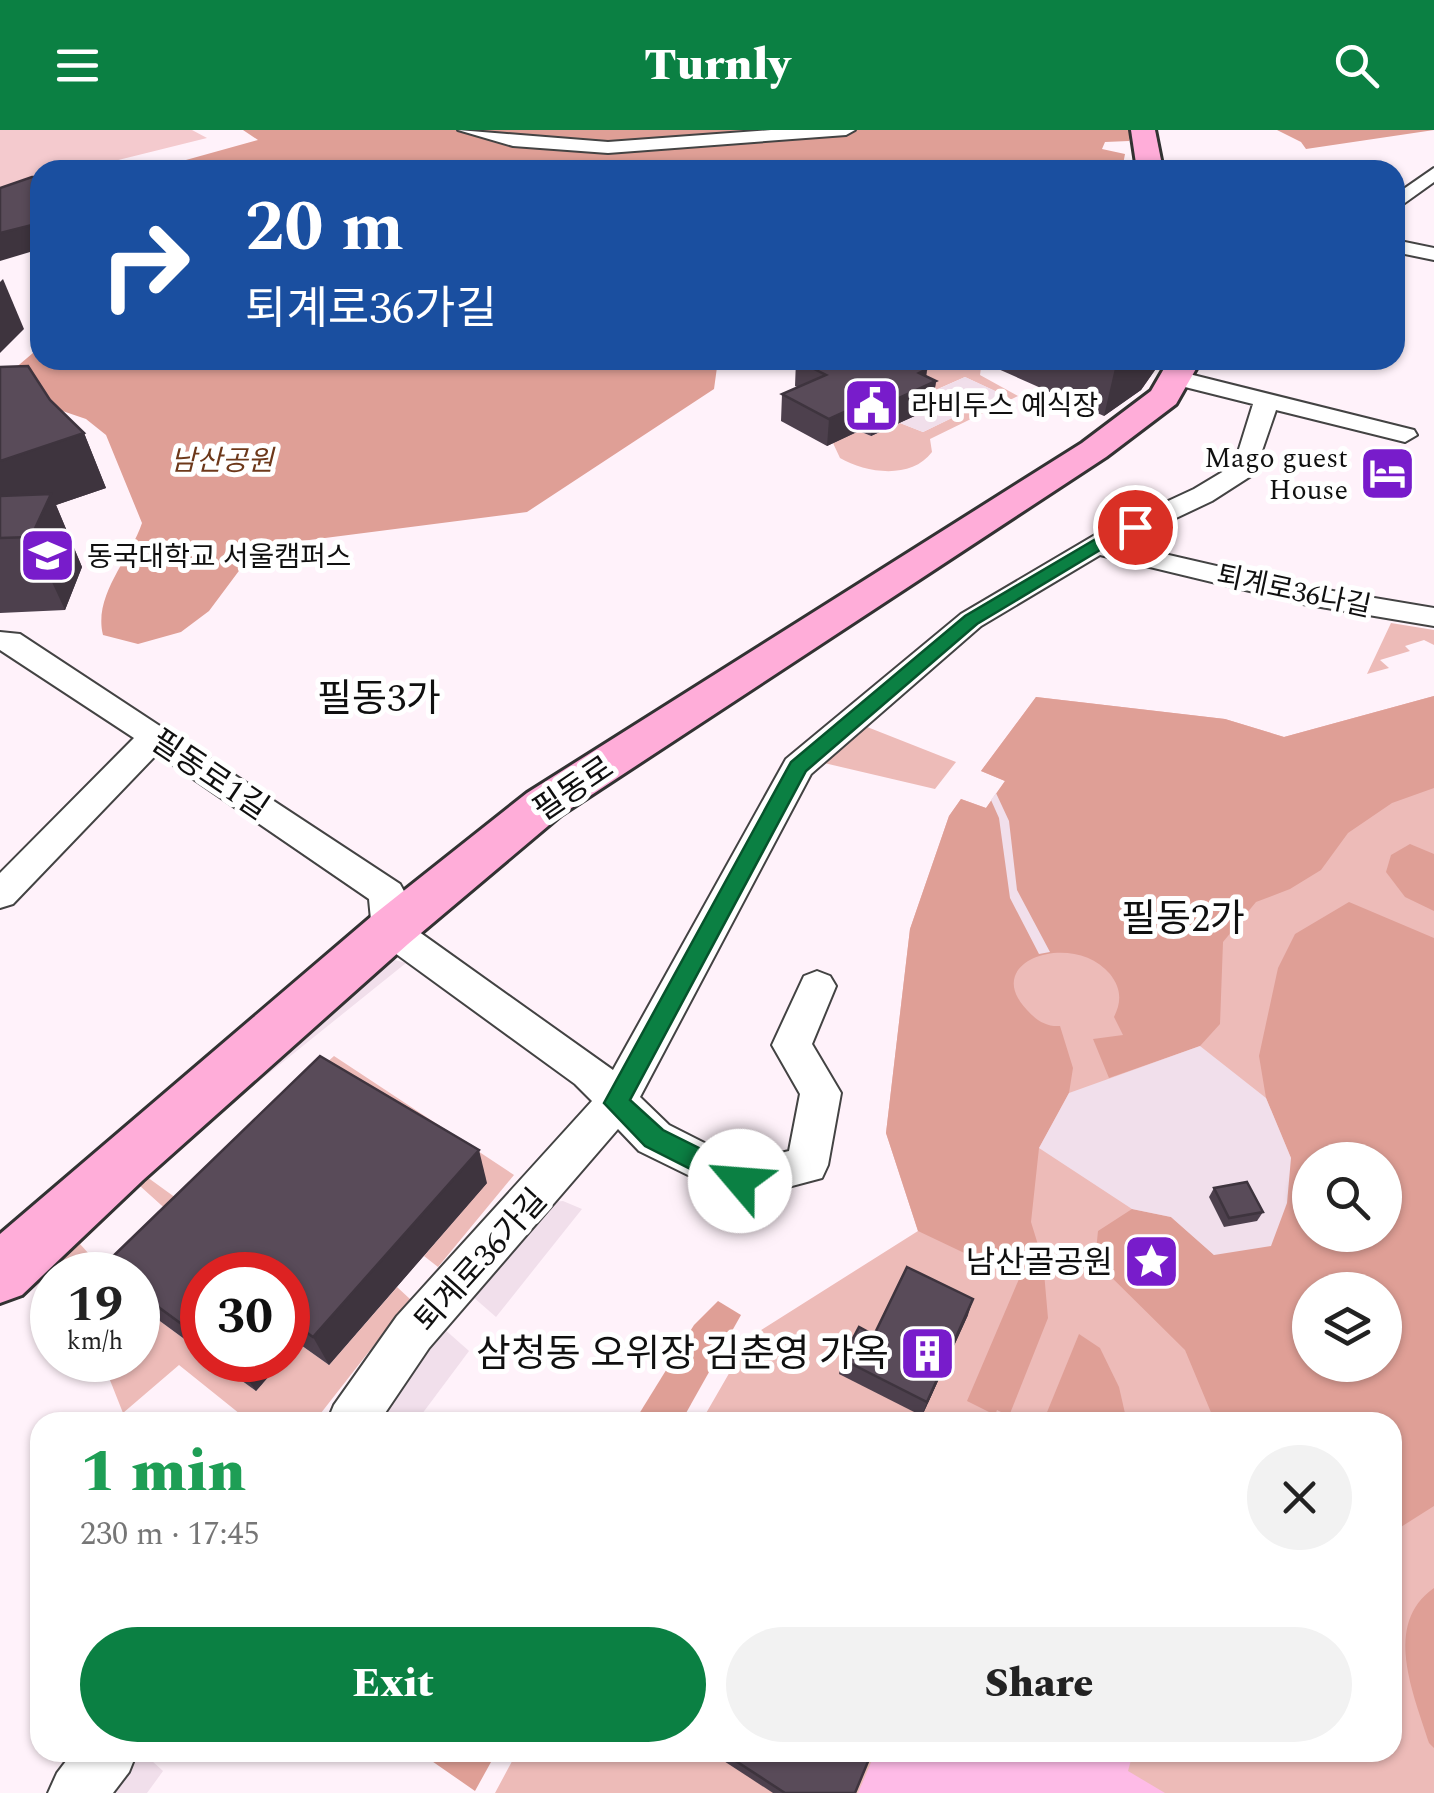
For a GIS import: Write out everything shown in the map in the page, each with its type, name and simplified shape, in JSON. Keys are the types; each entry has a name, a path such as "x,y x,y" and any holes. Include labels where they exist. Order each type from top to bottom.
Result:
{"street":[{"path":"466,130 515,143 559,147 846,130"},
{"path":"1143,130 1148,160"},
{"path":"1405,196 1434,173"},
{"path":"1405,248 1434,254"},
{"name":"필동로","path":"0,1274 122,1162 390,930 544,804 732,696 1094,450 1164,397 1180,370"},
{"path":"1184,370 1266,402 1405,435"},
{"name":"퇴계로36가길","path":"357,1412 413,1332 616,1103 798,767 971,620 1096,546 1203,495 1244,469 1266,402"},
{"name":"퇴계로36나길","path":"1096,546 1303,594 1434,617"},
{"name":"필동로1길","path":"0,640 10,640 387,893 390,930"},
{"path":"0,894 154,737"},
{"path":"390,930 589,1072 654,1138 740,1181 807,1165 821,1093 792,1045 817,986"},
{"path":"77,1793 101,1762"}],"shaded area":[{"path":"0,130 192,130 207,138 118,160 30,160 30,182 0,189"},
{"path":"873,370 981,370 980,375 1018,396 930,439 932,452 912,467 875,470 840,458 833,443 859,431 871,436 900,423 923,432 1001,394 965,377 924,395"},
{"path":"965,377 1002,394 923,432 900,423 931,408 916,399"},
{"path":"1391,623 1434,630 1434,645 1424,640 1405,646 1410,651 1380,660 1389,668 1367,674"},
{"name":"남산골공원","path":"1434,696 1434,1793 495,1793 512,1762 1402,1762 1402,1412 707,1412 750,1337 918,1231 886,1133 910,929 949,816 961,799 986,808 1005,781 981,771 1036,697 1225,719 1284,737"},
{"path":"852,721 956,762 935,789 807,759"},
{"path":"996,793 1009,821 1017,890 1050,952 1039,954 1010,898 999,818 991,800"},
{"path":"391,959 406,963 176,1148 63,1252 70,1236"},
{"path":"1200,1046 1266,1098 1291,1158 1287,1203 1271,1246 1214,1255 1171,1217 1132,1209 1039,1148 1069,1093"},
{"path":"334,1056 514,1175 438,1267 424,1256 487,1182 170,1213 140,1186 80,1244 87,1252 66,1252 147,1177 176,1198"},
{"path":"563,1201 582,1209 496,1317 472,1296 552,1202"},
{"path":"397,1287 410,1299 322,1412 238,1412 200,1382 244,1382 256,1391 264,1382 310,1382 310,1352 329,1365"},
{"path":"160,1321 180,1336 180,1366 160,1381"},
{"path":"443,1328 469,1351 423,1412 380,1412"},
{"path":"111,1382 159,1382 124,1412"},
{"path":"123,1762 153,1762 163,1771 147,1793 99,1793"}],"green space":[{"path":"243,130 1132,133 1129,141 1105,142 1102,149 1125,154 1124,160 186,160 258,140"},
{"path":"1277,130 1434,130 1306,149 1301,142"},
{"name":"남산공원","path":"30,356 30,370 717,370 714,389 527,512 286,543 253,552 209,611 181,632 138,644 103,635 101,620 108,591 142,523 106,435 86,419 36,402 0,381"},
{"path":"1434,696 1434,788 1392,803 1348,833 1321,870 1290,889 1256,902 1223,942 1220,1024 1200,1046 1109,1078 1093,1039 1123,1035 1114,1017 1119,995 1110,974 1094,961 1075,954 1055,953 1023,965 1015,977 1015,992 1034,1017 1060,1026 1073,1068 1069,1093 1039,1148 1031,1222 1043,1261 1048,1318 1011,1412 989,1412 967,1401 1019,1279 918,1231 886,1133 910,929 949,816 961,799 986,808 1005,781 981,771 1036,697 1225,719 1284,737"},
{"path":"1410,844 1434,854 1434,911 1405,897 1386,872 1391,855"},
{"path":"1349,902 1434,938 1434,1506 1402,1526 1402,1412 1211,1412 1185,1350 1095,1261 1098,1231 1132,1209 1171,1217 1214,1255 1291,1158 1266,1098 1259,1056 1278,968 1295,934"},
{"path":"718,1301 741,1315 687,1412 640,1412 694,1325"},
{"path":"1079,1334 1100,1348 1119,1387 1125,1412 1047,1412"},
{"path":"1434,1588 1434,1748 1410,1682 1406,1640 1409,1621 1418,1603"},
{"path":"433,1762 491,1762 475,1791"}],"sand":[{"path":"871,1762 1130,1762 1128,1771 1165,1793 858,1793"}],"building":[{"path":"30,178 30,226 0,233 0,188"},
{"path":"28,366 50,400 84,433 0,461 0,367"},
{"path":"816,370 925,370 919,373 936,381 873,410 862,404 829,419 782,394 826,375"},
{"path":"51,494 31,537 0,538 0,496"},
{"path":"320,1056 479,1150 313,1337 310,1252 180,1252 180,1323 160,1308 160,1252 117,1252"},
{"path":"1247,1182 1263,1212 1229,1218 1214,1188"},
{"name":"삼청동 오위장 김춘영 가옥","path":"907,1267 973,1299 927,1402 842,1359 859,1327 874,1335"},
{"path":"737,1762 868,1762 855,1793 785,1793"}],"place":[{"name":"라비두스 예식장","path":"872,405"},
{"name":"Mago guest House","path":"1387,473"},
{"name":"동국대학교 서울캠퍼스","path":"48,556"},
{"name":"남산골공원","path":"1152,1262"},
{"name":"삼청동 오위장 김춘영 가옥","path":"928,1353"}],"district":[{"name":"필동3가","path":"379,698"},
{"name":"필동2가","path":"1183,918"}],"route":[{"path":"740,1181 654,1138 616,1103 798,767 971,620 1104,540 1135,527"}]}
